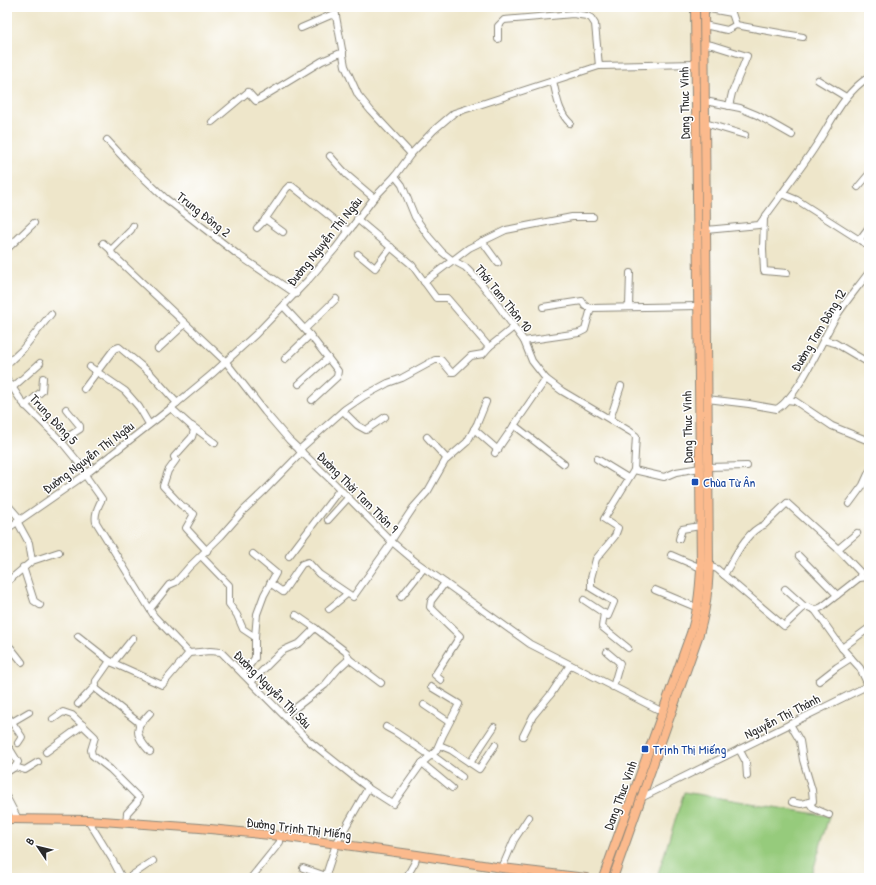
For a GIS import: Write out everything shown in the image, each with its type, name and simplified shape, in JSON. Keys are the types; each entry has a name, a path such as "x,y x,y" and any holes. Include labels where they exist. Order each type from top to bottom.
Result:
{"main road":[{"name":"Dang Thuc Vinh","path":"604,878 691,633 698,608 701,568 700,526 707,399 705,101 700,64 704,44 704,25 701,7"},
{"name":"Dang Thuc Vinh","path":"613,878 703,621 708,594 709,566 698,306 701,7"},
{"name":"Đường Trịnh Thị Miếng","path":"7,819 88,820 280,836 502,868 586,878"}],"street":[{"path":"335,7 345,66 358,95 370,111 411,154"},
{"path":"701,7 732,13 736,25"},
{"path":"498,39 498,26 504,20 573,14 587,16 591,18 595,24 599,66"},
{"path":"301,28 331,15 336,16"},
{"path":"704,25 727,30 736,25 803,37"},
{"path":"704,44 747,56 732,92 729,106"},
{"path":"212,122 248,92 256,101 322,61 343,52"},
{"name":"Đường Nguyễn Thị Ngâu","path":"7,529 86,474 171,408 226,362 296,294 335,248 374,198 395,176 411,154 434,130 454,113 599,66 700,64"},
{"path":"706,230 759,225 809,157 846,97 869,77"},
{"path":"818,80 846,97"},
{"path":"553,81 559,106 564,117 570,123"},
{"path":"705,101 729,106 757,115 792,135"},
{"path":"705,123 745,135"},
{"name":"Trung Đông 2","path":"107,140 133,168 165,198 243,258 296,294"},
{"path":"330,156 347,175 374,198"},
{"path":"858,187 869,174"},
{"name":"Thới Tam Thôn 10","path":"395,176 402,185 415,217 429,237 442,252 452,260 465,267 478,280 524,341 579,333 585,330 591,308"},
{"path":"257,228 286,189 289,186 292,186 348,231"},
{"path":"781,195 797,200 869,246"},
{"path":"424,282 452,260 482,241 506,230 572,217 593,217"},
{"path":"764,218 764,271 787,273"},
{"path":"265,219 283,232"},
{"path":"357,219 412,265 436,298 447,298 489,347"},
{"path":"7,249 34,223"},
{"path":"111,250 131,230 133,226"},
{"path":"860,239 869,227"},
{"path":"482,241 498,263"},
{"name":"Đường Thời Tam Thôn 9","path":"104,244 111,250 112,254 117,260 226,362 265,412 300,451 391,541 424,568 530,644 662,712"},
{"path":"358,254 373,268 375,268 391,247"},
{"name":"Đường Tam Đông 12","path":"788,400 845,303 869,272"},
{"path":"629,306 630,273"},
{"path":"305,329 336,299"},
{"path":"543,307 582,301 585,306 591,308 629,306 698,306"},
{"path":"284,307 310,334 338,371 338,377 312,400"},
{"path":"7,364 22,350 51,314"},
{"path":"158,349 185,324"},
{"path":"150,609 169,585 176,582 265,490 300,451 343,410 364,396 435,360 441,360 453,373 468,358 483,354 489,347 514,327"},
{"path":"285,359 310,334"},
{"path":"823,340 835,343 869,363"},
{"path":"524,341 532,361 546,379 562,391 636,436 634,470 604,519 618,528 615,536 596,559 591,578 591,588 614,602 608,616 584,600"},
{"path":"84,389 114,349 118,348 150,373 177,403"},
{"path":"299,384 328,358"},
{"path":"12,388 40,363"},
{"path":"90,367 125,392 139,407 149,424"},
{"path":"25,406 42,391 43,378"},
{"name":"Trung Đông 5","path":"7,379 25,406 61,441 86,474"},
{"path":"474,429 496,452 546,379"},
{"path":"610,419 620,386"},
{"path":"707,399 777,409 788,400 795,401 832,426 869,441"},
{"path":"270,583 283,592 302,564 308,562 319,574 353,597 413,508 428,492 447,459 467,442 486,402"},
{"path":"171,408 190,425 215,443"},
{"path":"61,441 80,429 80,426 66,409"},
{"path":"343,410 360,427 366,430 385,417"},
{"path":"190,425 194,430 192,437 174,456 176,460 168,471 163,486 181,505 194,514 186,528 206,551"},
{"path":"514,425 564,464"},
{"path":"427,437 447,459"},
{"path":"597,459 628,478"},
{"path":"634,470 664,477 676,472 704,468 747,466"},
{"path":"849,504 869,472"},
{"path":"78,636 112,662 162,685 189,653 154,616 96,522 96,513 102,499 86,474"},
{"path":"289,556 340,489"},
{"path":"328,520 348,498"},
{"path":"724,575 739,549 759,526 764,525 787,503 838,549 861,573 860,578"},
{"path":"7,504 19,520 28,543 32,561"},
{"path":"679,539 682,529 700,526"},
{"path":"838,549 857,532"},
{"path":"7,582 32,561 59,552"},
{"path":"243,674 255,658 257,614 270,583 276,573 253,554"},
{"path":"671,555 701,568"},
{"path":"201,556 228,585 229,604 237,615 243,629 255,637"},
{"path":"799,556 837,595"},
{"path":"709,566 717,569 784,626 805,607"},
{"path":"24,567 34,601 40,605"},
{"path":"402,597 424,568"},
{"path":"814,610 822,607 860,578 869,577"},
{"path":"441,680 435,674 460,636 430,607 431,601 445,583"},
{"path":"785,589 805,607 814,610 842,648 860,668 869,685"},
{"path":"655,590 698,608"},
{"path":"329,609 347,594"},
{"path":"604,613 602,627 628,648"},
{"path":"296,615 346,652 349,659 381,682"},
{"path":"251,682 284,650 300,643 315,628"},
{"path":"842,648 869,628"},
{"path":"133,638 96,681 95,688 138,722 139,725"},
{"path":"7,645 22,662"},
{"name":"Đường Nguyễn Thị Sáu","path":"189,653 210,651 221,652 309,740 368,788 393,804 422,763"},
{"path":"607,652 620,663 612,687"},
{"path":"819,681 851,658"},
{"path":"285,716 325,685 338,669 349,659"},
{"path":"523,736 533,716 551,694 570,665"},
{"path":"78,704 96,685"},
{"name":"Nguyễn Thị Thảnh","path":"641,798 869,685"},
{"path":"432,687 459,704 436,751 422,763 452,788"},
{"path":"424,705 449,722"},
{"path":"12,722 29,712"},
{"path":"53,719 63,712 66,712 72,715 83,725 94,737 91,750 92,755 110,769 139,798 128,812 126,823"},
{"path":"150,713 139,725 138,733 139,738 150,752"},
{"path":"7,716 22,737 18,743"},
{"path":"790,724 800,741 803,760 812,790 813,801 801,804 792,802"},
{"path":"46,752 83,725"},
{"path":"470,763 494,727"},
{"path":"386,728 432,755 462,777"},
{"path":"439,745 451,750 478,769 495,745"},
{"path":"7,772 15,767 18,762 10,749"},
{"path":"739,749 746,762 747,776"},
{"path":"15,767 25,770 38,762"},
{"path":"303,868 325,877 336,844 368,788"},
{"path":"7,798 18,819"},
{"path":"809,802 813,808 829,815"},
{"path":"502,868 514,840 529,817"},
{"path":"88,820 122,878"},
{"path":"250,878 280,842 280,836"},
{"path":"406,878 415,862 416,855"},
{"path":"128,878 152,861"}],"green space":[{"path":"684,792 829,816 811,878 657,877"}],"place":[{"name":"Chùa Từ Ân","path":"695,482"},
{"name":"Trịnh Thị Miếng","path":"645,749"}]}
